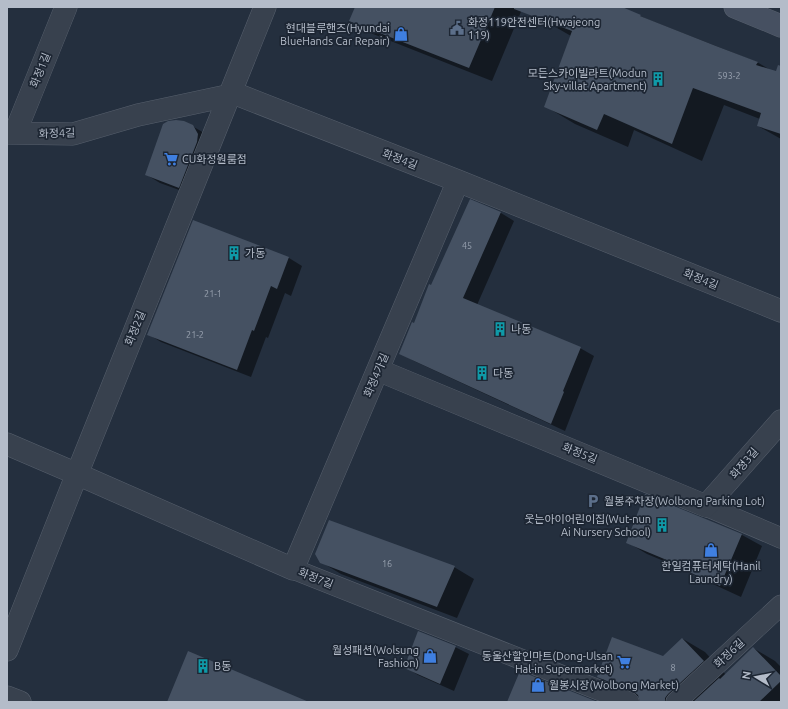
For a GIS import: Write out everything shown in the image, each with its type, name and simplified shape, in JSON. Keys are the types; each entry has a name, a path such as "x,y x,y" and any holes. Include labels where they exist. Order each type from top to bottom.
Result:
{"main road":[{"path":"735,7 781,26"}],"street":[{"name":"화정1길","path":"11,133 66,7"},
{"name":"화정2길","path":"7,650 265,7"},
{"name":"화정4길","path":"11,133 73,134 138,115 236,94 458,181 781,311"},
{"name":"화정4가길","path":"293,569 458,181"},
{"name":"화정5길","path":"378,370 781,538"},
{"name":"화정3길","path":"706,506 781,421"},
{"name":"화정7길","path":"7,444 293,569 630,702"},
{"name":"화정6길","path":"676,702 781,605"},
{"path":"7,697 20,702"}],"building":[{"path":"355,7 495,7 469,68 349,21"},
{"path":"514,7 622,7 641,15 640,16 758,62 756,65 776,71 778,65 781,66 781,134 757,126 761,113 693,88 672,144 604,114 597,130 544,107 572,31 514,9"},
{"name":"CU화정원룸점","path":"168,121 184,121 193,125 198,134 197,142 179,188 145,175 163,124"},
{"path":"470,199 501,212 463,298 581,347 551,424 399,354 412,322 414,323 429,284 431,285"},
{"path":"193,220 289,257 277,289 271,286 237,370 147,335"},
{"path":"645,494 742,534 720,586 680,568 681,566 626,543"},
{"path":"329,520 455,566 437,607 320,563 315,554"},
{"name":"월성패션(Wolsung Fashion)","path":"418,631 456,646 440,684 404,668"},
{"path":"612,637 663,656 682,638 704,661 668,694 665,698 665,702 640,702 638,695 634,692 597,677"},
{"path":"753,647 781,676 781,681 759,702 693,702 719,678 720,679"},
{"name":"B동","path":"188,651 309,702 167,702"},
{"name":"월봉시장(Wolbong Market)","path":"520,671 598,702 507,702"}],"place":[{"name":"화정119안전센터(Hwajeong 119)","path":"457,28"},
{"name":"현대블루핸즈(Hyundai BlueHands Car Repair)","path":"401,34"},
{"name":"모든스카이빌라트(Modun Sky-villat Apartment)","path":"658,79"},
{"name":"CU화정원룸점","path":"171,159"},
{"name":"가동","path":"234,253"},
{"name":"나동","path":"500,329"},
{"name":"다동","path":"482,373"},
{"name":"월봉주차장(Wolbong Parking Lot)","path":"593,501"},
{"name":"웃는아이어린이집(Wut-nun Ai Nursery School)","path":"662,525"},
{"name":"한일컴퓨터세탁(Hanil Laundry)","path":"711,550"},
{"name":"월성패션(Wolsung Fashion)","path":"430,656"},
{"name":"동울산할인마트(Dong-Ulsan Hal-in Supermarket)","path":"624,662"},
{"name":"B동","path":"203,666"},
{"name":"월봉시장(Wolbong Market)","path":"538,685"}]}
